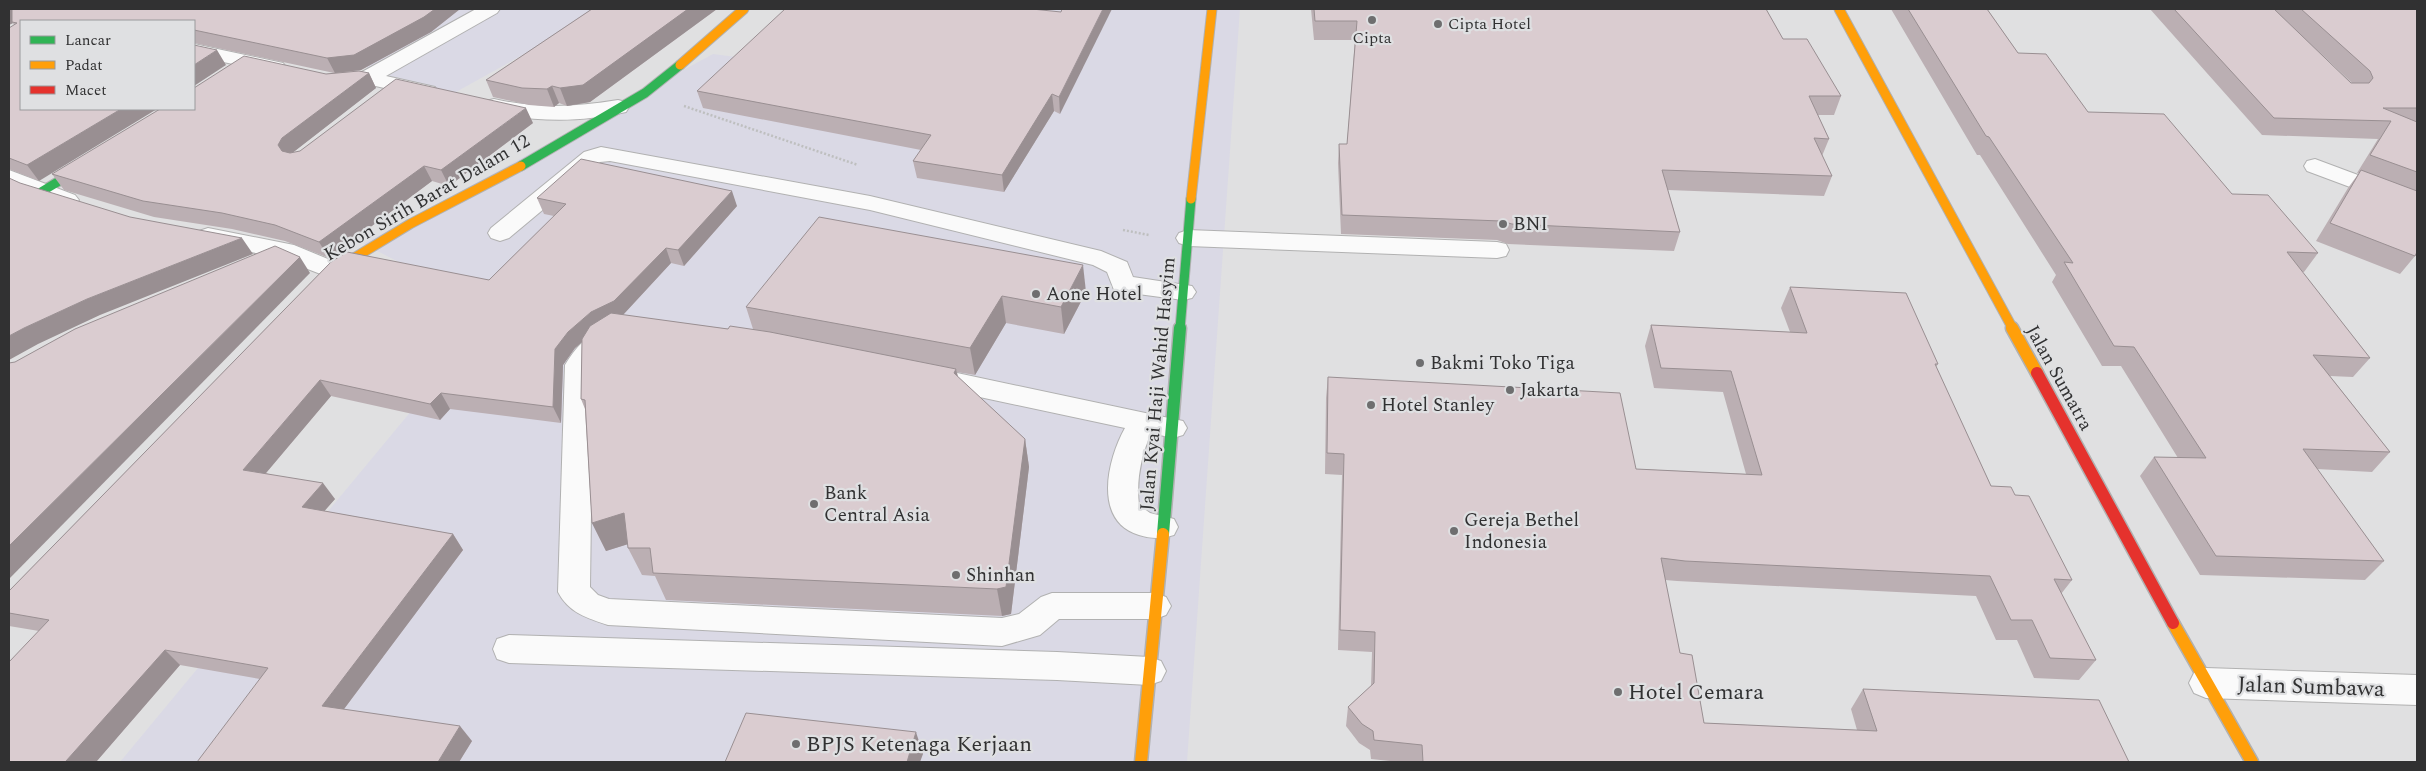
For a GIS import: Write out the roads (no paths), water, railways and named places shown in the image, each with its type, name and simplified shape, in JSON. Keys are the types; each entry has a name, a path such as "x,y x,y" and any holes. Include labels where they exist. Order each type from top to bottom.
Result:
{"street":[{"path":"367,78 490,9"},
{"name":"Kebon Sirih Barat Dalam 12","path":"325,276 410,224 490,184 618,106 645,93 727,26 744,9"},
{"name":"Jalan Kyai Haji Wahid Hasyim","path":"1141,762 1173,428 1194,156 1212,9"},
{"name":"Jalan Sumatra","path":"1839,9 2206,683 2252,762"},
{"path":"195,50 250,61 308,76 344,81 367,78 448,96"},
{"path":"226,76 250,61"},
{"path":"375,102 398,85"},
{"path":"475,102 529,114 558,116 618,106"},
{"path":"500,233 592,157 610,154 870,203 1101,259 1118,268 1123,284 1183,292"},
{"path":"41,192 98,158"},
{"path":"2315,166 2417,205"},
{"path":"9,178 41,192 87,206"},
{"path":"187,232 285,252 325,276"},
{"path":"1188,240 1497,250"},
{"path":"249,268 285,252"},
{"path":"626,326 592,347 579,365 574,592 587,604 608,612 1002,632 1029,625 1052,606 1155,606"},
{"path":"904,372 1050,400 1173,428"},
{"path":"1143,422 1135,434 1127,459 1122,491 1123,500 1125,510 1142,524 1163,527"},
{"path":"509,649 1057,666 1149,672"},
{"name":"Jalan Sumbawa","path":"2206,683 2339,689 2417,690"}],"place":[{"name":"Cipta","path":"1372,20"},
{"name":"Cipta Hotel","path":"1438,24"},
{"name":"BNI","path":"1503,224"},
{"name":"Aone Hotel","path":"1036,294"},
{"name":"Bakmi Toko Tiga","path":"1420,363"},
{"name":"Jakarta","path":"1510,390"},
{"name":"Hotel Stanley","path":"1371,405"},
{"name":"Bank Central Asia","path":"814,504"},
{"name":"Gereja Bethel Indonesia","path":"1454,531"},
{"name":"Shinhan","path":"956,575"},
{"name":"Hotel Cemara","path":"1618,692"},
{"name":"BPJS Ketenaga Kerjaan","path":"796,744"}]}
